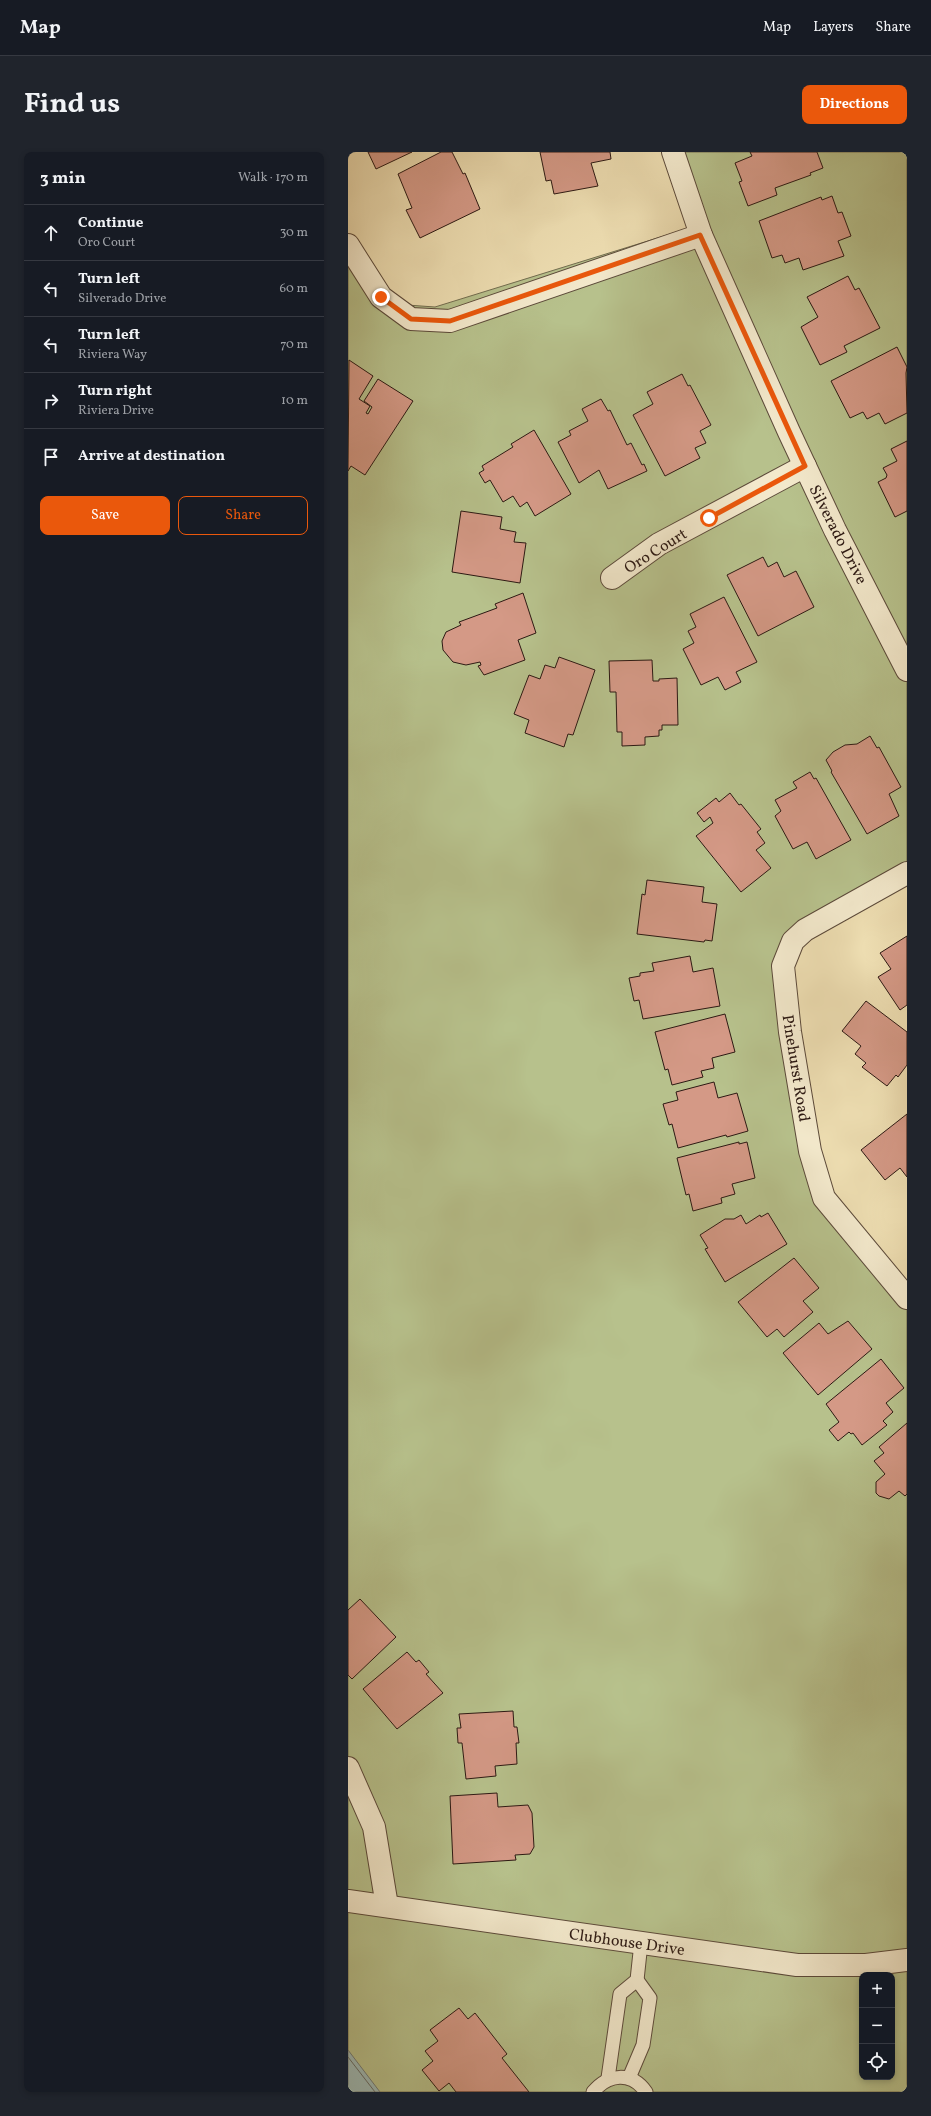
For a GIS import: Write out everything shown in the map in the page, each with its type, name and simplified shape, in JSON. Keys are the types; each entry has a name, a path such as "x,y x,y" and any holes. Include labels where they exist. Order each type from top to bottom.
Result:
{"street":[{"name":"Silverado Drive","path":"673,152 700,235 805,466 907,670"},
{"path":"348,244 381,297 411,319 450,321 700,235"},
{"name":"Oro Court","path":"612,578 659,544 805,466"},
{"name":"Pinehurst Road","path":"907,873 805,930 793,941 783,966 801,1104 810,1151 824,1198 907,1298"},
{"path":"348,1768 374,1827 387,1906"},
{"name":"Clubhouse Drive","path":"348,1901 797,1965 866,1965 907,1960"}],"lane":[{"path":"608,2078 620,1994 637,1980 642,1943"},
{"path":"629,2078 643,2045 650,1998 637,1980"},
{"path":"592,2092 599,2084 608,2078 618,2076 629,2078 646,2092"}],"green space":[{"path":"670,152 907,152 907,869 788,951 804,1152 907,1306 907,2092 348,2092 348,242 372,282 407,305 435,307 693,227"}],"water":[{"path":"348,2050 380,2092 348,2092"}],"building":[{"path":"368,152 412,152 376,169"},
{"path":"441,152 452,152 463,174 465,173 480,209 420,238 406,210 412,208 398,174"},
{"path":"540,152 610,152 611,159 591,163 598,186 554,194 551,180 546,181"},
{"path":"750,152 817,152 823,168 810,173 811,175 775,188 777,195 748,206 739,182 742,181 735,163 752,156"},
{"path":"832,196 838,213 842,212 851,236 838,241 844,256 803,270 799,258 785,263 782,255 772,258 759,221 821,197 822,200"},
{"path":"848,276 855,290 859,288 880,328 844,346 847,352 820,365 801,327 818,317 807,297"},
{"path":"897,347 907,367 907,413 885,424 879,413 867,419 863,412 850,418 831,381"},
{"path":"349,360 373,376 359,399 370,406 366,413 368,414 372,407 364,401 378,379 413,401 365,475 351,466 348,471"},
{"path":"682,374 688,386 690,385 711,425 700,431 706,443 695,448 700,458 665,476 633,415 653,404 647,392"},
{"path":"601,399 608,411 610,410 627,445 631,443 642,465 644,464 647,471 608,489 599,470 579,483 558,442 571,435 569,431 588,421 582,409"},
{"path":"534,430 571,494 535,516 527,502 520,507 513,496 503,502 490,480 485,483 479,473 484,470 482,466 513,447 511,444"},
{"path":"907,441 907,511 895,517 878,482 886,478 887,475 883,468 897,461 891,449"},
{"path":"461,511 502,517 500,529 516,532 514,542 526,543 520,583 452,572"},
{"path":"763,557 768,567 777,562 784,577 796,571 814,607 758,636 727,575"},
{"path":"523,593 536,633 518,640 525,660 484,675 478,666 481,665 480,662 466,665 453,662 443,650 442,641 446,632 461,625 459,622 497,608 495,604"},
{"path":"724,597 757,662 736,672 741,682 725,690 718,677 701,685 683,649 694,643 688,631 696,627 690,614"},
{"path":"559,657 595,670 573,735 568,734 564,747 525,733 529,720 514,714 529,675 540,679 545,665 555,668"},
{"path":"652,660 653,681 659,681 659,679 677,678 678,725 662,725 662,730 659,730 659,736 645,737 645,745 622,746 622,732 617,732 616,692 610,692 609,661"},
{"path":"870,736 877,748 879,747 901,787 889,794 899,816 867,834 831,772 832,771 826,760 833,752 845,745 857,744"},
{"path":"810,772 814,779 816,778 851,840 816,859 807,842 793,849 775,816 781,811 775,800 797,788 793,782"},
{"path":"730,793 761,829 757,832 765,843 756,850 771,868 741,892 696,836 713,823 710,817 704,822 697,813 716,798 719,802"},
{"path":"647,880 704,887 702,902 717,904 712,941 705,940 704,942 637,934 642,894 645,895"},
{"path":"907,936 907,1005 900,1010 878,977 891,969 880,953"},
{"path":"690,956 693,972 713,968 720,1006 643,1019 639,1000 634,1001 629,978 640,976 640,973 654,971 652,963"},
{"path":"866,1001 907,1032 907,1065 898,1077 896,1075 887,1086 862,1067 866,1063 855,1054 861,1046 842,1031"},
{"path":"725,1014 735,1052 712,1058 714,1068 701,1071 703,1077 672,1085 668,1069 665,1070 655,1032"},
{"path":"714,1082 718,1098 737,1093 748,1131 727,1137 726,1135 678,1148 672,1124 669,1125 663,1104 678,1100 676,1092"},
{"path":"907,1114 907,1177 900,1168 885,1180 861,1150"},
{"path":"739,1142 739,1144 747,1142 755,1178 732,1184 735,1194 721,1198 722,1203 693,1211 689,1194 686,1195 677,1158"},
{"path":"768,1213 787,1244 725,1282 705,1249 708,1248 700,1235 725,1219 734,1219 741,1215 746,1224 760,1215 761,1217"},
{"path":"794,1258 819,1288 803,1301 813,1312 784,1337 777,1329 767,1337 738,1302"},
{"path":"848,1321 872,1349 818,1395 783,1353 819,1323 828,1334"},
{"path":"881,1359 904,1388 886,1403 893,1412 883,1421 887,1425 862,1445 853,1433 851,1434 849,1432 838,1441 829,1430 839,1422 826,1404"},
{"path":"907,1423 907,1494 905,1496 899,1491 889,1499 879,1496 876,1493 876,1482 885,1474 874,1461 884,1453 879,1447"},
{"path":"360,1599 396,1637 352,1679 348,1675 348,1610"},
{"path":"407,1652 416,1662 419,1660 429,1672 426,1674 443,1693 397,1729 363,1689"},
{"path":"513,1711 514,1727 517,1727 519,1743 516,1743 517,1764 495,1766 496,1776 466,1779 462,1743 458,1743 457,1728 461,1728 459,1714"},
{"path":"497,1793 498,1807 528,1805 532,1813 534,1847 530,1854 515,1855 516,1860 453,1864 450,1796"},
{"path":"459,2008 468,2019 475,2013 507,2054 502,2058 529,2092 456,2092 449,2083 439,2091 422,2070 433,2061 425,2051 438,2041 430,2030"}],"route":[{"path":"381,297 411,319 450,321 700,235 805,466 709,518"}]}
